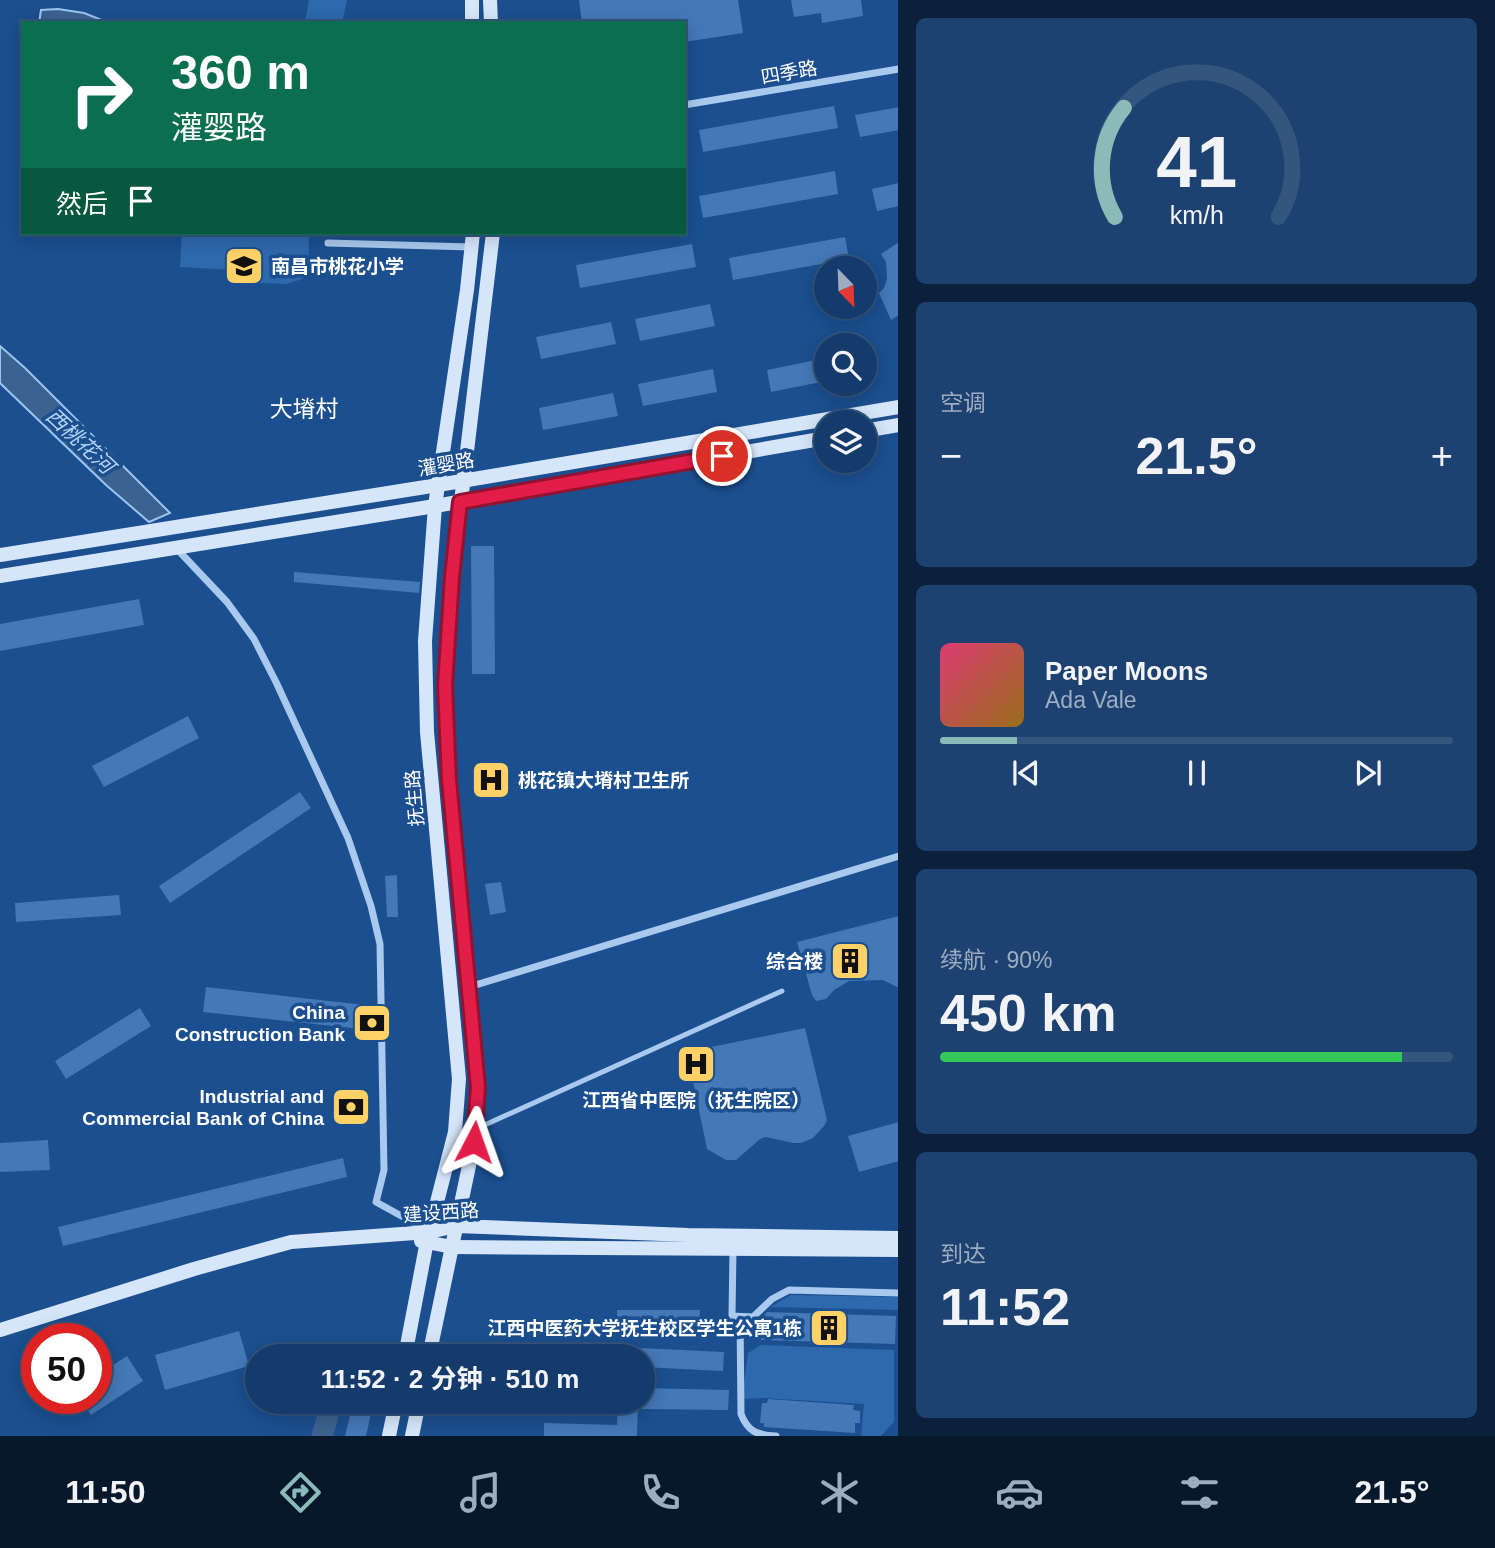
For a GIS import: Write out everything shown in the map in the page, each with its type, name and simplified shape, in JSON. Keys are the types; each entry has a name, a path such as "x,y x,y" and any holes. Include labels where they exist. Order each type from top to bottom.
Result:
{"main road":[{"path":"472,0 472,21"},
{"path":"490,0 491,21"},
{"name":"抚生路","path":"432,1344 475,1129 478,1087 449,780 445,686 452,577 493,235"},
{"name":"抚生路","path":"407,1344 428,1236 455,1132 459,1079 427,732 425,640 435,506 472,240"},
{"name":"灌婴路","path":"0,555 463,481 898,407"},
{"path":"877,429 898,425"},
{"name":"灌婴路","path":"0,576 460,502 814,440"},
{"name":"建设西路","path":"0,1338 292,1251 428,1236 456,1226 688,1235 898,1238"},
{"name":"建设西路","path":"0,1330 290,1242 428,1236 452,1247 898,1250"},
{"path":"389,1436 394,1414"},
{"path":"412,1436 417,1414"}],"street":[{"name":"四季路","path":"686,106 898,69"},
{"path":"328,243 472,240"},
{"path":"176,548 228,602 254,639 348,838 371,906 380,944 384,1170 376,1202 428,1236"},
{"path":"469,987 898,856"},
{"path":"733,1250 732,1316 754,1317 772,1299 789,1290 898,1293"},
{"path":"740,1318 741,1414 746,1426 754,1432 776,1436"}],"lane":[{"path":"475,1129 782,991"}],"shaded area":[{"path":"309,0 347,0 342,21 305,21"},
{"path":"182,235 309,235 308,277 287,284 234,282 234,270 180,267"},
{"path":"791,1295 898,1297 898,1310 770,1307"},
{"path":"761,1345 894,1350 894,1422 881,1436 861,1436 864,1404 742,1399 748,1353"}],"water":[{"path":"58,9 84,13 104,21 39,21 41,10"},
{"path":"0,346 170,513 149,522 106,485 0,383"}],"building":[{"path":"579,0 738,0 743,33 686,42 686,21 582,21"},
{"path":"791,0 861,0 863,16 822,23 821,13 794,17"},
{"path":"834,106 838,128 703,152 699,130"},
{"path":"898,107 898,130 860,137 855,115"},
{"path":"835,171 838,194 703,218 699,196"},
{"path":"898,183 898,206 877,211 872,189"},
{"path":"845,237 848,256 814,256 814,265 733,280 729,258"},
{"path":"898,243 898,316 891,320 879,293 887,279 886,262 881,254"},
{"path":"692,244 696,267 580,288 576,265"},
{"path":"710,304 715,326 640,341 635,319"},
{"path":"611,322 616,344 541,359 536,337"},
{"path":"814,360 814,383 771,392 767,370"},
{"path":"713,369 717,392 643,406 638,384"},
{"path":"613,393 618,416 543,430 539,408"},
{"path":"471,546 494,546 495,674 472,674"},
{"path":"294,572 420,582 419,593 294,582"},
{"path":"139,599 144,625 0,651 0,624"},
{"path":"188,716 199,738 104,787 92,766"},
{"path":"300,792 311,808 170,903 159,886"},
{"path":"397,875 398,917 387,917 385,876"},
{"path":"501,882 506,912 490,915 485,884"},
{"path":"119,895 121,915 16,922 15,903"},
{"name":"综合楼","path":"898,916 898,988 883,980 849,981 834,990 826,999 816,1001 797,942"},
{"path":"206,987 373,1006 370,1030 203,1012"},
{"path":"140,1008 151,1026 66,1079 55,1061"},
{"path":"805,1028 827,1120 824,1126 813,1138 801,1143 766,1137 760,1139 736,1160 726,1160 707,1149 687,1052"},
{"path":"898,1122 898,1161 859,1172 848,1136"},
{"path":"48,1140 50,1170 0,1172 0,1143"},
{"path":"343,1158 347,1177 63,1246 58,1227"},
{"path":"617,1310 700,1310 699,1330 617,1330"},
{"name":"江西中医药大学抚生校区学生公寓1栋","path":"767,1312 896,1316 895,1344 761,1340 762,1317"},
{"path":"239,1331 245,1352 245,1367 165,1390 155,1355"},
{"path":"655,1349 724,1352 723,1371 655,1368"},
{"path":"127,1356 143,1381 112,1401 112,1366"},
{"path":"655,1388 729,1390 728,1410 655,1409"},
{"path":"768,1399 854,1405 853,1410 860,1411 860,1423 855,1423 855,1433 764,1427 764,1423 760,1423 762,1403 767,1403"},
{"path":"350,1414 371,1414 366,1436 345,1436"},
{"path":"617,1414 638,1414 637,1436 544,1436 544,1423 617,1425"}],"waterway":[{"name":"西桃花河","path":"322,1436 328,1414"}],"place":[{"name":"南昌市桃花小学","path":"244,266"},
{"name":"桃花镇大塉村卫生所","path":"491,780"},
{"name":"综合楼","path":"850,961"},
{"name":"China Construction Bank","path":"372,1023"},
{"name":"江西省中医院（抚生院区）","path":"696,1064"},
{"name":"Industrial and Commercial Bank of China","path":"351,1107"},
{"name":"江西中医药大学抚生校区学生公寓1栋","path":"829,1328"}],"district":[{"name":"大塉村","path":"304,409"}],"route":[{"path":"474,1142 478,1087 449,780 445,686 460,502 722,456"}]}
